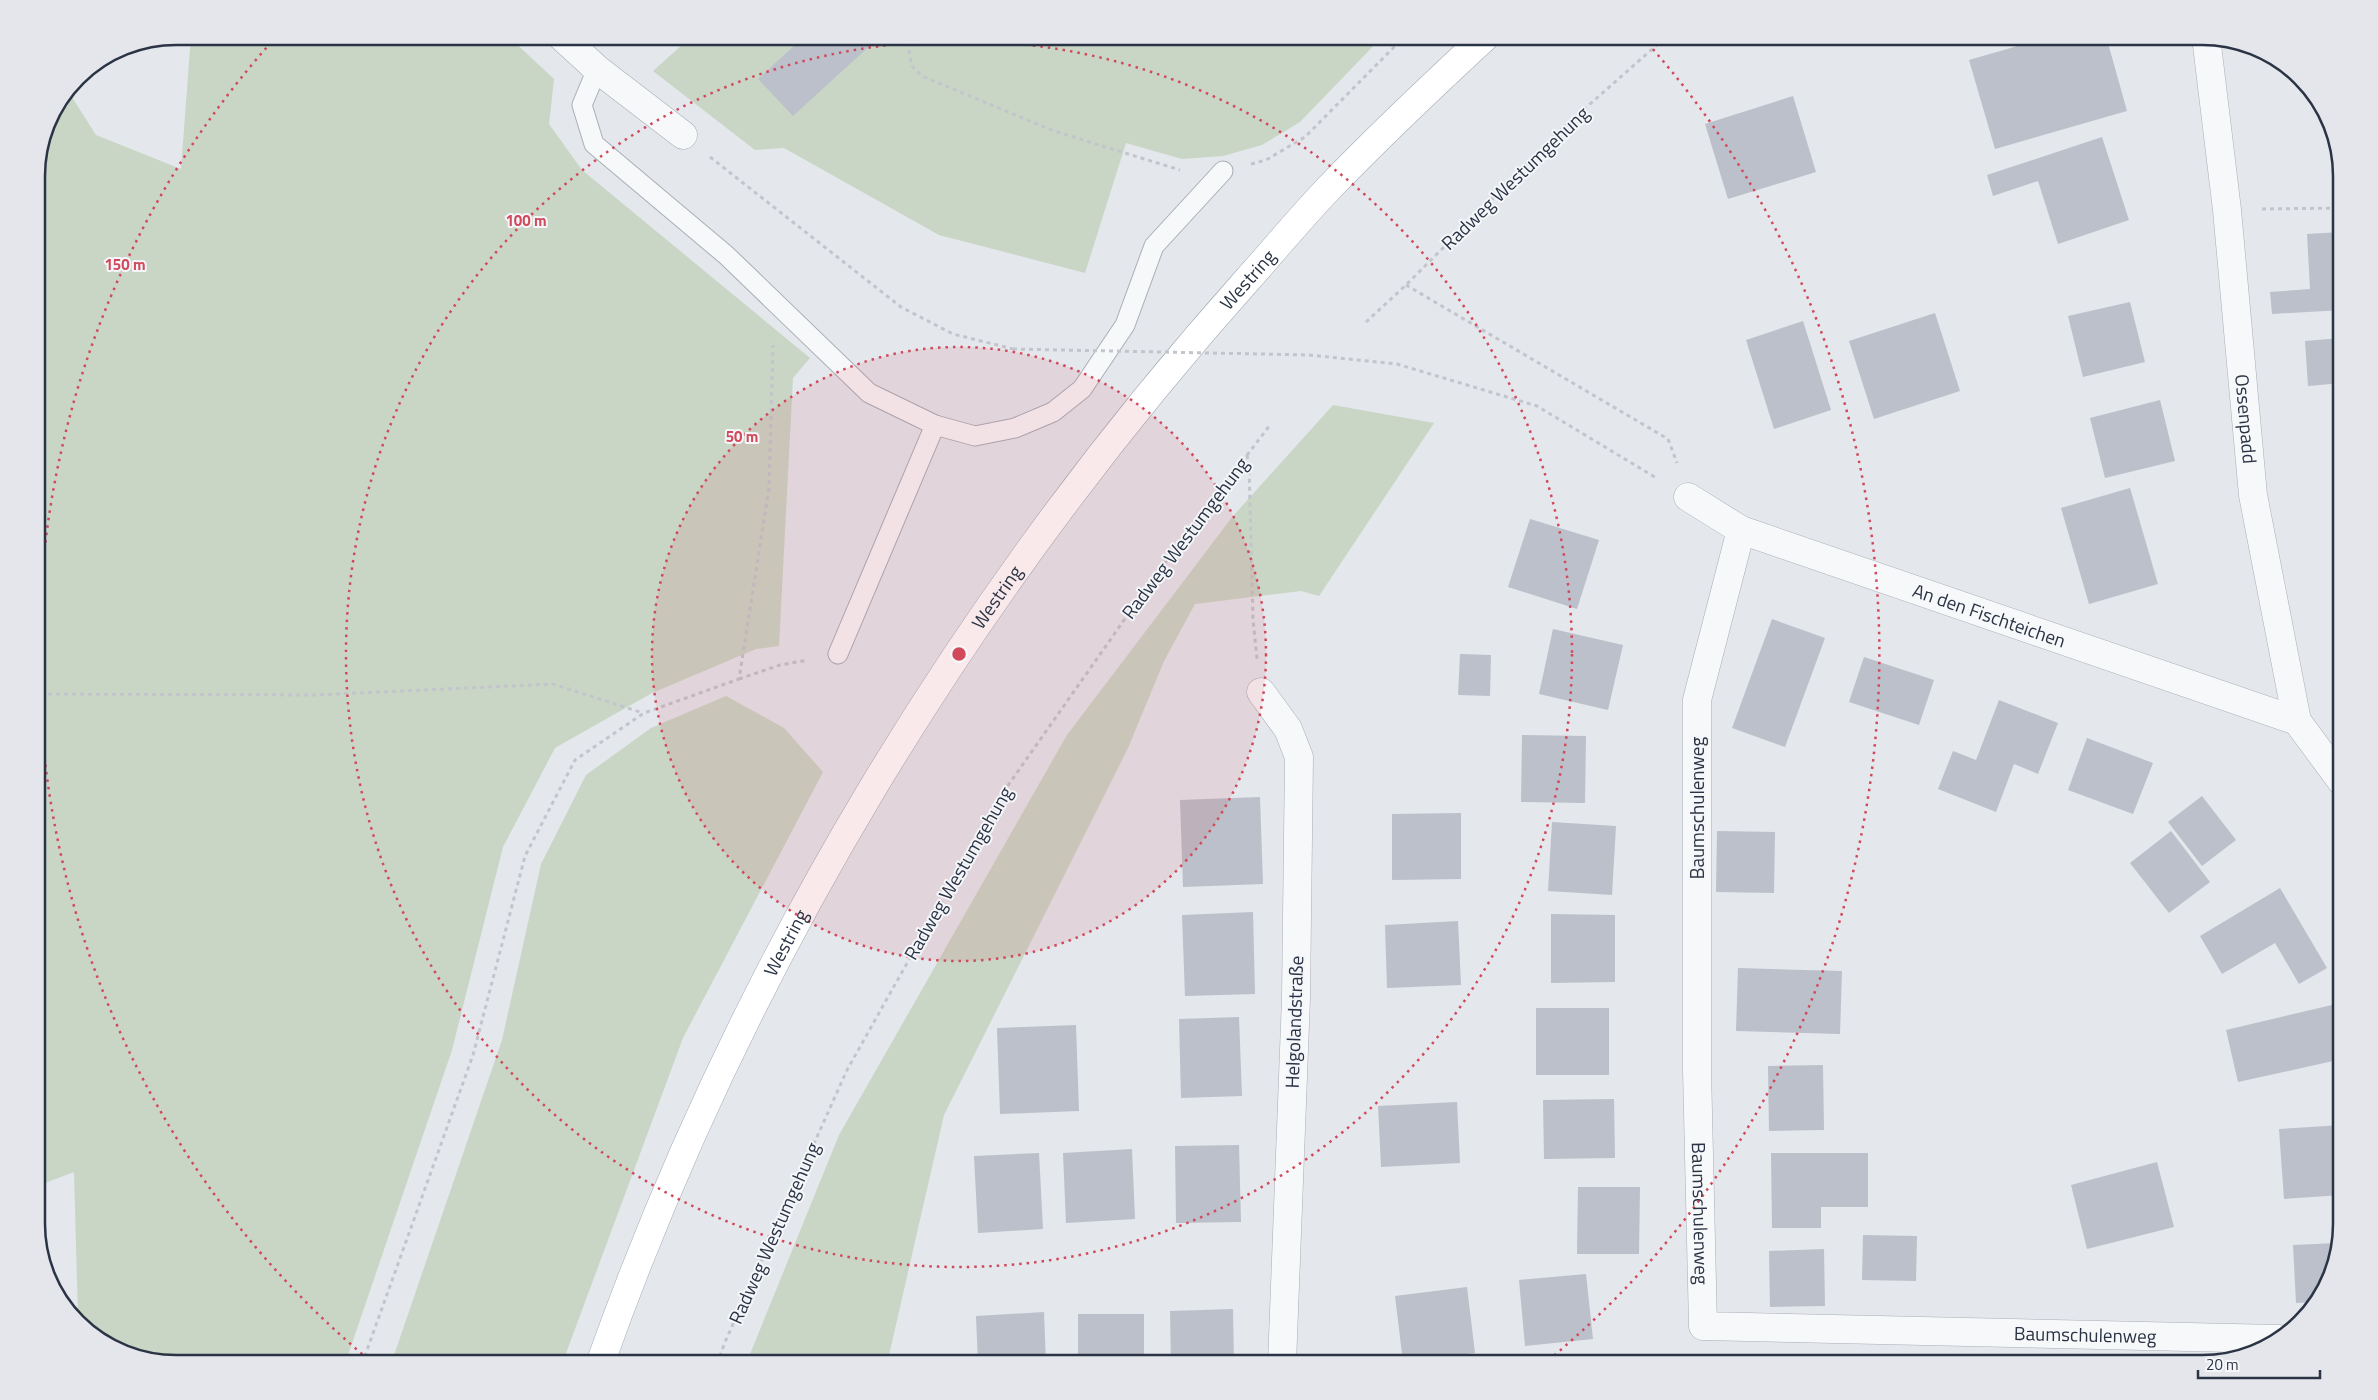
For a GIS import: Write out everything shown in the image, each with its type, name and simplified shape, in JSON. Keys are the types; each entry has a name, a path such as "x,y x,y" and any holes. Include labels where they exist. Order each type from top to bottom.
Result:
{"main road":[{"name":"Westring","path":"603,1355 624,1295 673,1176 764,984 812,891 898,746 999,590 1098,456 1200,333 1327,190 1477,45"}],"street":[{"path":"571,45 597,69 682,135"},
{"name":"Ossenpadd","path":"2207,45 2227,210 2253,495 2297,721 2333,770"},
{"name":"An den Fischteichen","path":"1688,497 1741,530 2297,721"},
{"name":"Baumschulenweg","path":"1741,530 1697,700 1697,1070 1703,1326 2265,1339"},
{"name":"Helgolandstraße","path":"1260,692 1288,730 1299,757 1296,998 1282,1355"}],"lane":[{"path":"597,69 582,105 594,144 726,255 869,393 935,425 975,436 1015,428 1053,412 1082,389 1124,325 1154,246 1223,171"},
{"path":"838,654 935,425"}],"path":[{"path":"912,45 909,51 912,66 922,76 1054,131 1180,170 1223,171 1266,160 1306,137 1396,45"},
{"name":"Radweg Westumgehung","path":"1366,322 1406,285 1564,127 1657,45"},
{"path":"682,135 901,307 953,334 1013,349 1310,355 1397,364 1537,406 1688,497"},
{"path":"2227,210 2333,208"},
{"path":"1406,285 1668,439 1688,497"},
{"path":"739,679 769,488 774,358 770,297"},
{"name":"Radweg Westumgehung","path":"721,1355 846,1070 1002,794 1154,576 1270,425"},
{"path":"1247,455 1249,466 1253,619 1260,692"},
{"path":"365,1355 473,1055 524,856 575,760 644,714 780,665 838,654"},
{"path":"48,694 316,695 553,684 644,714"}],"green space":[{"path":"190,45 518,45 554,79 549,124 582,170 810,358 793,378 779,646 756,649 652,693 555,748 503,847 452,1050 348,1355 159,1354 142,1351 110,1337 96,1328 78,1311 74,1172 45,1183 46,159 49,142 55,126 72,97 96,135 181,169"},
{"path":"682,45 1374,45 1300,122 1262,145 1223,156 1182,159 1126,143 1085,273 939,235 784,148 755,150 653,71"},
{"path":"1333,405 1434,423 1319,596 1301,591 1195,604 1164,661 1128,748 944,1115 889,1355 750,1355 839,1135 1067,735 1233,516"},
{"path":"726,696 784,728 823,772 683,1038 565,1355 394,1355 502,1040 541,864 586,775 651,728"}],"building":[{"path":"795,45 871,45 793,116 758,79"},
{"path":"2021,45 2109,45 2127,111 1995,149 1969,60"},
{"path":"1793,96 1816,172 1728,199 1705,124"},
{"path":"2102,137 2129,220 2058,244 2038,181 1993,196 1987,175"},
{"path":"2333,232 2333,311 2272,314 2270,292 2310,289 2307,234"},
{"path":"2130,302 2145,362 2083,377 2068,316"},
{"path":"1935,313 1960,391 1874,419 1849,341"},
{"path":"1803,321 1831,410 1774,429 1746,340"},
{"path":"2333,339 2333,384 2308,386 2305,341"},
{"path":"2160,400 2175,461 2105,478 2090,418"},
{"path":"2130,488 2158,584 2089,604 2061,508"},
{"path":"1530,519 1599,540 1577,609 1508,587"},
{"path":"1772,619 1825,638 1785,747 1732,728"},
{"path":"1553,629 1623,645 1608,710 1539,694"},
{"path":"1460,654 1491,655 1490,696 1458,695"},
{"path":"1864,657 1934,680 1919,725 1849,702"},
{"path":"1999,700 2058,723 2038,774 2014,764 1996,812 1938,789 1953,751 1976,760"},
{"path":"1522,735 1586,736 1585,803 1521,802"},
{"path":"2087,738 2153,763 2133,814 2068,790"},
{"path":"2202,796 2236,840 2202,866 2168,822"},
{"path":"1260,797 1263,884 1183,887 1180,800"},
{"path":"1461,813 1461,879 1392,880 1392,814"},
{"path":"1552,822 1616,826 1612,895 1548,891"},
{"path":"1717,831 1775,832 1774,893 1716,892"},
{"path":"2171,831 2210,882 2169,913 2130,863"},
{"path":"2280,888 2327,968 2299,984 2275,943 2222,974 2200,936"},
{"path":"1253,912 1255,994 1185,996 1182,915"},
{"path":"1551,914 1615,915 1615,982 1551,983"},
{"path":"1458,921 1461,985 1387,988 1385,925"},
{"path":"1738,968 1842,971 1840,1034 1736,1031"},
{"path":"2333,1005 2333,1061 2238,1082 2226,1030"},
{"path":"1536,1008 1609,1008 1609,1075 1536,1075"},
{"path":"1239,1017 1242,1096 1181,1098 1179,1019"},
{"path":"1076,1025 1079,1111 1000,1114 997,1028"},
{"path":"1823,1065 1824,1130 1769,1131 1768,1066"},
{"path":"1614,1099 1615,1158 1544,1159 1543,1100"},
{"path":"1457,1102 1460,1163 1381,1167 1378,1106"},
{"path":"2333,1126 2333,1196 2284,1199 2279,1129"},
{"path":"1239,1145 1241,1222 1176,1223 1175,1146"},
{"path":"1132,1149 1135,1219 1066,1223 1063,1153"},
{"path":"1039,1153 1043,1229 978,1233 974,1156"},
{"path":"1771,1153 1868,1153 1868,1207 1821,1207 1821,1228 1772,1228"},
{"path":"2157,1162 2174,1227 2087,1249 2071,1185"},
{"path":"1578,1187 1640,1187 1639,1254 1577,1254"},
{"path":"1863,1235 1917,1236 1916,1281 1862,1280"},
{"path":"2332,1243 2323,1274 2307,1302 2296,1303 2293,1245"},
{"path":"1824,1249 1825,1306 1770,1307 1769,1251"},
{"path":"1586,1274 1593,1339 1525,1346 1519,1280"},
{"path":"1467,1287 1475,1353 1459,1355 1402,1355 1395,1296"},
{"path":"1233,1309 1234,1355 1171,1355 1170,1311"},
{"path":"1044,1312 1046,1355 978,1355 976,1316"},
{"path":"1078,1314 1144,1314 1144,1355 1078,1355"}]}
